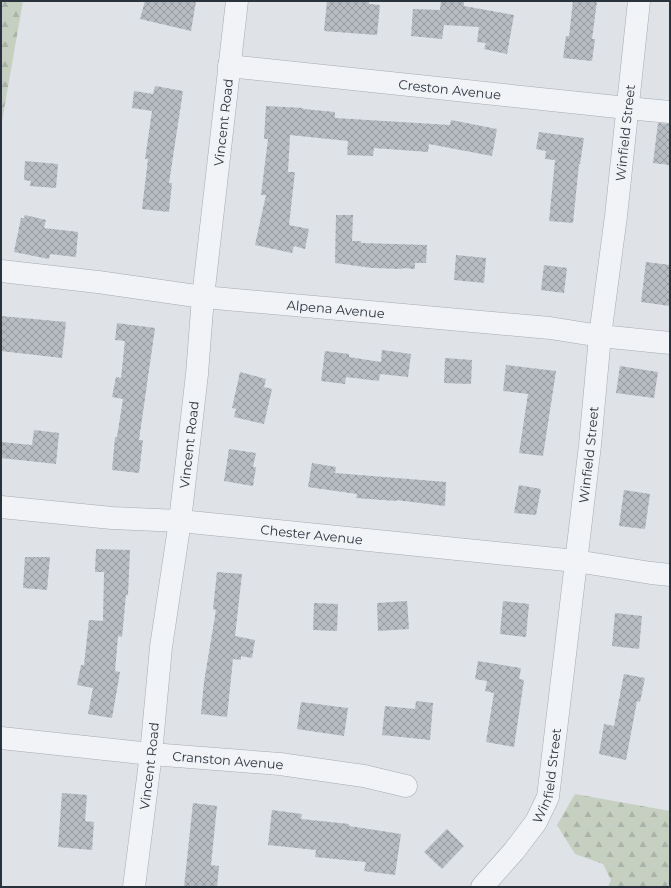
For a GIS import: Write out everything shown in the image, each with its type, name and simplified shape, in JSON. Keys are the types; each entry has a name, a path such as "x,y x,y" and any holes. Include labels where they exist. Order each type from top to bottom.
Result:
{"street":[{"name":"Vincent Road","path":"134,887 151,754 161,647 180,521 198,374 203,297 237,1"},
{"name":"Winfield Street","path":"482,887 514,851 536,822 548,797 590,445 600,336 616,216 639,1"},
{"name":"Creston Avenue","path":"229,66 670,112"},
{"name":"Alpena Avenue","path":"1,271 98,282 203,297 550,328 600,336 670,343"},
{"name":"Chester Avenue","path":"1,507 112,518 180,521 576,561 651,573 670,574"},
{"name":"Cranston Avenue","path":"1,738 151,754 280,764 364,776 406,786"}],"green space":[{"path":"1,1 23,1 1,127"},
{"path":"575,794 670,811 670,887 608,887 611,880 603,864 575,854 557,825"}],"building":[{"path":"145,1 196,1 191,31 140,19"},
{"path":"327,1 369,1 369,4 380,5 377,35 324,31"},
{"path":"441,1 464,1 464,6 514,15 507,54 484,49 486,43 477,42 479,27 444,25 442,39 411,36 413,9 440,10"},
{"path":"573,1 597,1 592,39 595,39 592,61 563,58 566,36 569,36"},
{"path":"155,86 183,91 169,183 172,183 169,212 142,209 148,159 145,159 152,111 132,108 134,91 153,94"},
{"path":"266,106 303,108 335,112 335,118 450,125 451,120 497,129 492,156 429,144 428,152 374,148 373,156 347,155 348,141 290,135 288,172 295,172 289,225 309,229 305,249 294,246 292,253 255,245 266,195 261,195 268,139 264,139"},
{"path":"658,123 670,124 670,165 653,163"},
{"path":"539,132 584,138 579,164 573,223 549,221 555,160 545,159 546,151 536,149"},
{"path":"25,161 58,164 56,188 30,186 31,181 24,180"},
{"path":"25,215 46,220 44,228 78,232 76,257 50,254 49,259 14,252 21,218 24,218"},
{"path":"336,215 353,215 352,241 361,241 361,243 427,245 426,263 415,263 415,269 403,269 373,268 335,263"},
{"path":"456,255 486,258 484,283 454,280"},
{"path":"646,262 670,265 670,306 641,302"},
{"path":"544,265 567,268 564,293 541,290"},
{"path":"1,316 66,322 62,358 1,351"},
{"path":"117,323 155,328 139,440 143,440 139,473 112,470 115,437 117,437 123,399 112,397 116,377 121,378 125,341 115,340"},
{"path":"382,350 411,354 408,377 380,374 379,381 346,377 345,384 321,381 325,351 349,354 349,357 381,362"},
{"path":"445,358 472,360 471,384 444,383"},
{"path":"506,365 556,371 543,456 519,453 528,394 503,391"},
{"path":"620,366 658,372 654,398 616,393"},
{"path":"240,372 266,379 264,387 272,389 264,424 234,417 236,409 232,408"},
{"path":"34,430 59,433 56,464 1,458 1,442 32,445"},
{"path":"229,449 256,453 253,467 256,467 253,486 224,481"},
{"path":"312,463 336,467 335,473 446,482 445,506 396,500 356,498 357,494 308,487"},
{"path":"519,485 541,489 536,515 514,513"},
{"path":"624,490 650,494 645,529 619,526"},
{"path":"96,549 130,550 128,595 126,595 122,637 118,636 115,671 120,672 112,718 88,714 93,688 77,685 81,665 84,665 89,620 103,621 104,572 95,572"},
{"path":"25,557 50,557 47,590 23,588"},
{"path":"217,572 242,574 235,636 255,640 252,658 241,656 241,660 233,659 227,717 201,714 204,682 216,610 213,609"},
{"path":"407,601 409,629 378,631 377,603"},
{"path":"503,601 529,604 526,637 500,634"},
{"path":"314,603 338,604 337,631 313,630"},
{"path":"615,613 642,616 639,649 612,646"},
{"path":"478,661 521,668 519,679 524,680 514,747 486,742 494,693 485,691 487,681 475,679"},
{"path":"624,674 645,678 640,702 637,701 626,760 599,754 604,724 614,726"},
{"path":"416,701 433,703 430,740 382,735 385,706 415,709"},
{"path":"301,702 348,708 344,736 297,729"},
{"path":"62,793 87,795 85,821 94,822 92,850 58,847"},
{"path":"193,803 217,806 211,865 219,866 217,887 184,887"},
{"path":"272,810 302,814 301,819 349,824 349,826 401,834 395,875 364,871 366,862 315,857 316,850 268,845"},
{"path":"447,829 464,846 442,869 424,852"}]}
